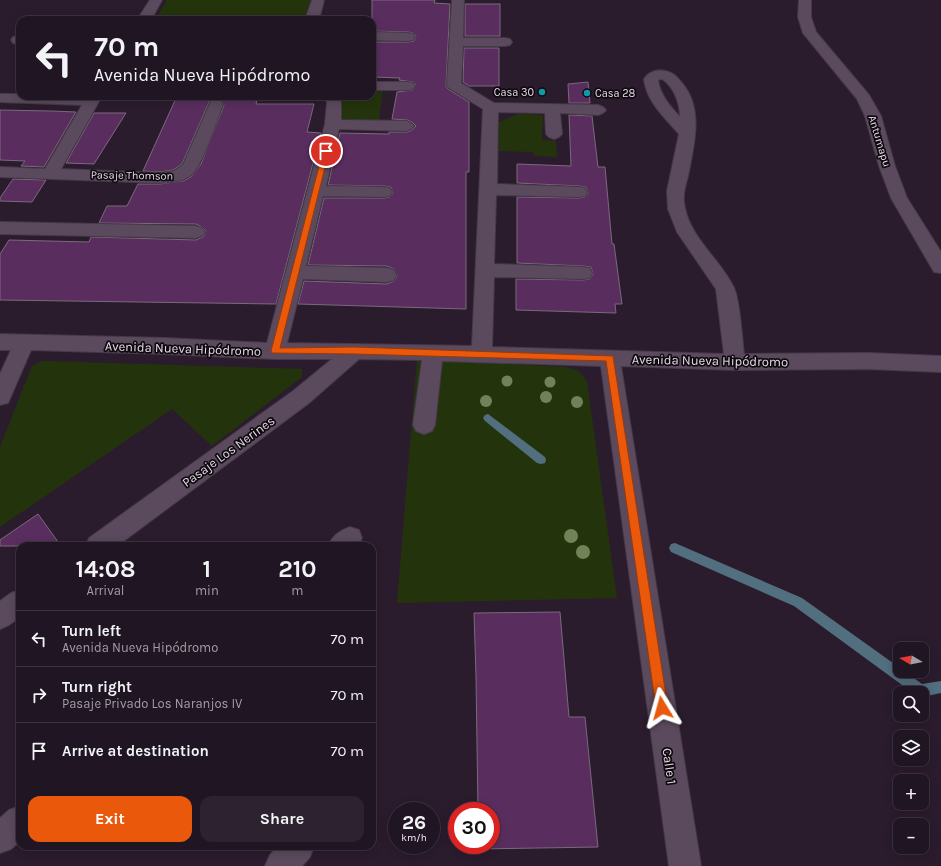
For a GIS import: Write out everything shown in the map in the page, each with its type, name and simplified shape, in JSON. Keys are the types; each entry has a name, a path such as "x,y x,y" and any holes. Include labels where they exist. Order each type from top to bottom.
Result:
{"street":[{"path":"146,16 156,0"},
{"path":"313,16 318,0"},
{"path":"458,0 454,85 491,107 598,110"},
{"name":"Antumapu","path":"805,0 802,10 810,33 864,98 873,116 887,166 899,198 941,267"},
{"path":"376,36 408,37"},
{"path":"456,42 505,42"},
{"path":"376,86 408,86"},
{"path":"0,98 16,98"},
{"path":"51,174 92,100"},
{"path":"275,351 333,124 333,100"},
{"name":"Pasaje Thomson","path":"0,172 160,178 180,176 190,167 216,104"},
{"path":"482,354 491,107"},
{"path":"552,108 554,134"},
{"path":"333,124 406,126"},
{"path":"688,134 675,196 679,221 725,288 735,362"},
{"path":"488,189 579,192"},
{"path":"315,191 384,192"},
{"path":"0,228 196,232"},
{"path":"485,270 583,273"},
{"path":"294,272 387,275"},
{"name":"Avenida Nueva Hipódromo","path":"0,342 24,344 165,346 275,351 482,354 735,362 868,361 941,364"},
{"path":"0,396 24,344"},
{"name":"Pasaje Los Nerines","path":"103,542 301,398 355,351"},
{"path":"424,425 432,353"},
{"name":"Calle 1","path":"610,358 685,866"},
{"path":"0,616 16,605"},
{"path":"0,838 16,824"},
{"path":"281,866 295,850"}],"green space":[{"path":"167,0 311,0 305,16 157,16"},
{"path":"376,89 383,89 379,121 341,119 343,100 376,100"},
{"path":"518,114 543,115 542,140 556,141 557,157 534,156 533,152 499,151 499,122"},
{"path":"417,359 566,367 579,371 587,381 617,598 397,603"},
{"path":"43,361 302,369 302,377 212,446 172,409 0,527 0,447 32,366"}],"building":[{"path":"372,0 435,0 434,3 450,4 446,85 448,89 469,102 469,172 466,172 466,309 298,304 304,281 387,284 394,281 397,276 394,269 387,266 308,265 324,198 384,198 390,197 393,193 391,187 384,186 328,185 340,133 389,134 389,132 407,132 416,126 407,120 392,119 397,92 413,90 416,85 413,82 399,80 400,78 376,77 376,42 408,42 414,41 416,36 413,33 408,32 376,31 376,16 372,16"},
{"path":"465,4 500,4 500,36 465,36"},
{"path":"464,48 499,48 499,86 469,86 463,82"},
{"path":"588,82 590,103 569,103 568,84"},
{"path":"175,100 210,100 182,164 173,170 160,172 143,171"},
{"path":"221,100 257,100 256,104 314,104 307,132 321,133 276,304 0,300 0,254 9,240 89,242 91,237 196,240 203,237 206,231 196,224 99,223 107,206 127,206 138,184 160,184 183,181 191,177 201,164 224,105"},
{"path":"0,110 76,112 44,167 21,166 25,161 0,160"},
{"path":"94,113 126,113 94,164 66,163"},
{"path":"569,115 592,116 598,167 605,167 612,244 614,244 622,304 615,304 616,313 516,310 516,279 583,280 590,279 593,274 591,267 517,263 517,197 579,198 585,197 588,193 586,187 579,186 517,183 517,164 571,166"},
{"path":"13,179 46,180 32,202 0,201 0,198"},
{"path":"38,514 58,542 16,542 16,546 0,546 0,540"},
{"path":"560,612 569,717 585,717 598,847 500,849 500,802 478,802 474,613"}],"waterway":[{"path":"488,418 541,460"},
{"path":"675,548 798,602 921,691 941,687"}],"place":[{"name":"Casa 30","path":"542,92"},
{"name":"Casa 28","path":"587,93"}],"route":[{"path":"326,151 275,351 355,351 610,358 662,708"}]}
